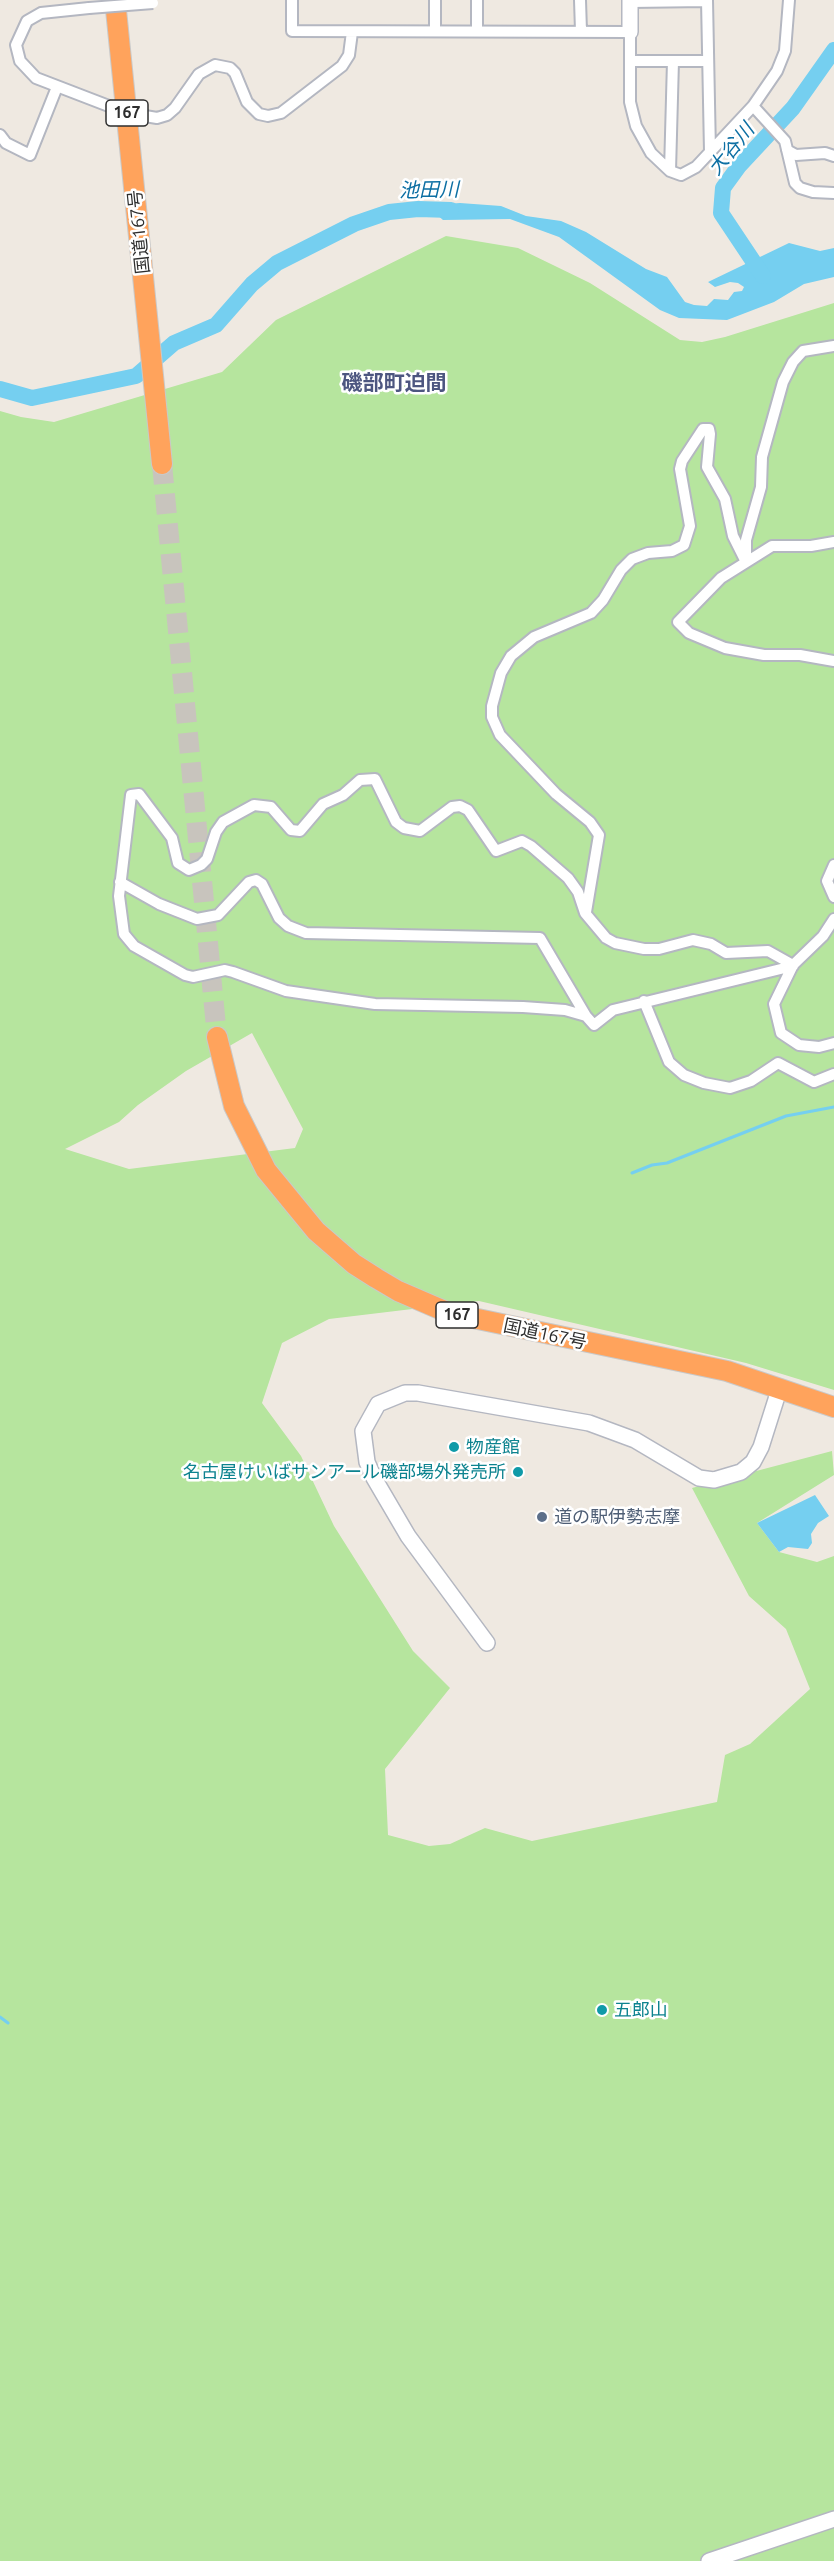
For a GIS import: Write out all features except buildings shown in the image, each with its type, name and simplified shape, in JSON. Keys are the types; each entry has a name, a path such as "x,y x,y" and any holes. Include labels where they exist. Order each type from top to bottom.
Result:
{"highway":[{"name":"国道167号","path":"116,0 161,457"},
{"name":"国道167号","path":"217,1037 234,1106 266,1170 316,1231 354,1264 376,1278 423,1303 476,1320 727,1371 834,1407"}],"street":[{"path":"292,0 292,31 630,32"},
{"path":"435,0 435,30"},
{"path":"477,0 477,30"},
{"path":"580,0 581,31"},
{"path":"710,152 707,0 630,1 630,102 636,126 651,153 670,171 681,175 696,167 753,106 782,62 787,42 789,0"},
{"path":"157,1 41,13 27,21 17,38 16,54 26,70 36,78 127,113 157,118 167,115 199,74 215,65 230,68 236,73 253,109 259,114 275,116 342,66 349,55 352,32"},
{"path":"630,61 708,61"},
{"path":"670,171 673,61"},
{"path":"0,135 6,143 30,154 57,87"},
{"path":"753,106 796,155 825,153 834,156"},
{"path":"786,146 792,178 800,188 834,193"},
{"path":"746,562 746,540 761,487 762,458 783,382 793,362 803,351 834,346"},
{"path":"585,913 598,835 590,822 556,794 500,735 492,717 492,706 501,673 511,656 525,643 543,632 571,623 591,613 603,600 621,570 632,559 648,553 672,552 684,545 690,526 680,469 682,461 703,429 709,429 710,434 707,467 726,499 733,536 746,562"},
{"path":"834,542 811,546 772,546 721,579 678,620 680,626 706,642 725,648 757,654 800,655 834,661"},
{"path":"585,1016 565,1010 523,1007 375,1004 286,991 225,970 193,977 184,975 127,940 119,896 130,800 134,792 139,794 172,838 178,863 189,870 201,865 207,859 216,832 223,822 254,805 271,807 291,830 300,831 308,825 320,806 343,795 360,780 370,778 378,782 390,812 396,822 404,828 420,831 452,807 460,806 468,810 496,851 522,841 531,846 568,878 578,892 585,913 606,938 615,943 644,949 659,949 693,940 711,944 726,953 768,951 793,965"},
{"path":"834,865 826,881 834,897"},
{"path":"120,882 159,904 196,919 218,915 249,882 256,880 262,884 279,918 288,926 306,933 540,938 585,1016 596,1025 613,1010 793,965"},
{"path":"834,919 824,936 793,965 774,1004 781,1032 799,1045 819,1047 834,1043"},
{"path":"644,1001 669,1062 684,1075 704,1083 730,1088 751,1081 778,1063 814,1082 834,1074"},
{"path":"487,1643 408,1536 374,1478 367,1462 363,1431 369,1416 378,1404 405,1393 418,1393 589,1423 635,1440 680,1469 699,1478 714,1480 741,1472 753,1462 761,1447 780,1387"},
{"path":"709,2561 834,2519"}],"green space":[{"path":"446,236 518,248 590,283 680,340 702,342 725,337 834,303 834,1390 746,1363 479,1301 329,1319 282,1343 262,1403 301,1456 334,1526 413,1651 450,1688 385,1769 388,1835 429,1846 450,1844 485,1828 532,1841 717,1802 725,1755 750,1744 810,1689 786,1629 749,1596 692,1488 832,1451 834,1475 757,1523 779,1552 817,1562 834,1556 834,2561 0,2561 0,411 54,422 222,372 276,320","holes":["252,1033 303,1129 295,1148 129,1169 65,1149 119,1122 138,1105 186,1071"]}],"water":[{"path":"460,203 501,206 526,216 561,221 586,232 646,269 667,277 685,302 694,305 707,306 714,299 728,300 734,292 742,291 744,287 738,283 730,282 715,287 708,282 789,243 820,251 834,248 834,277 804,284 774,302 727,320 679,318 660,310 559,237 510,219 443,220 435,213 429,212 430,205"},
{"path":"815,1495 829,1516 818,1523 811,1534 812,1543 808,1549 788,1547 779,1552 757,1523"}],"waterway":[{"name":"大谷川","path":"763,276 721,213 723,188 739,166 793,108 834,50"},
{"name":"池田川","path":"0,389 32,398 136,376 174,343 216,325 252,284 277,263 354,224 389,212 418,209 451,210"},
{"path":"632,1173 652,1165 667,1163 786,1116 834,1107"},
{"path":"0,2017 8,2023"}],"tunnel":[{"path":"162,464 217,1037"}],"place":[{"name":"物産館","path":"454,1447"},
{"name":"名古屋けいばサンアール磯部場外発売所","path":"518,1472"},
{"name":"道の駅伊勢志摩","path":"542,1517"},
{"name":"五郎山","path":"602,2010"}],"district":[{"name":"磯部町迫間","path":"394,383"}]}
